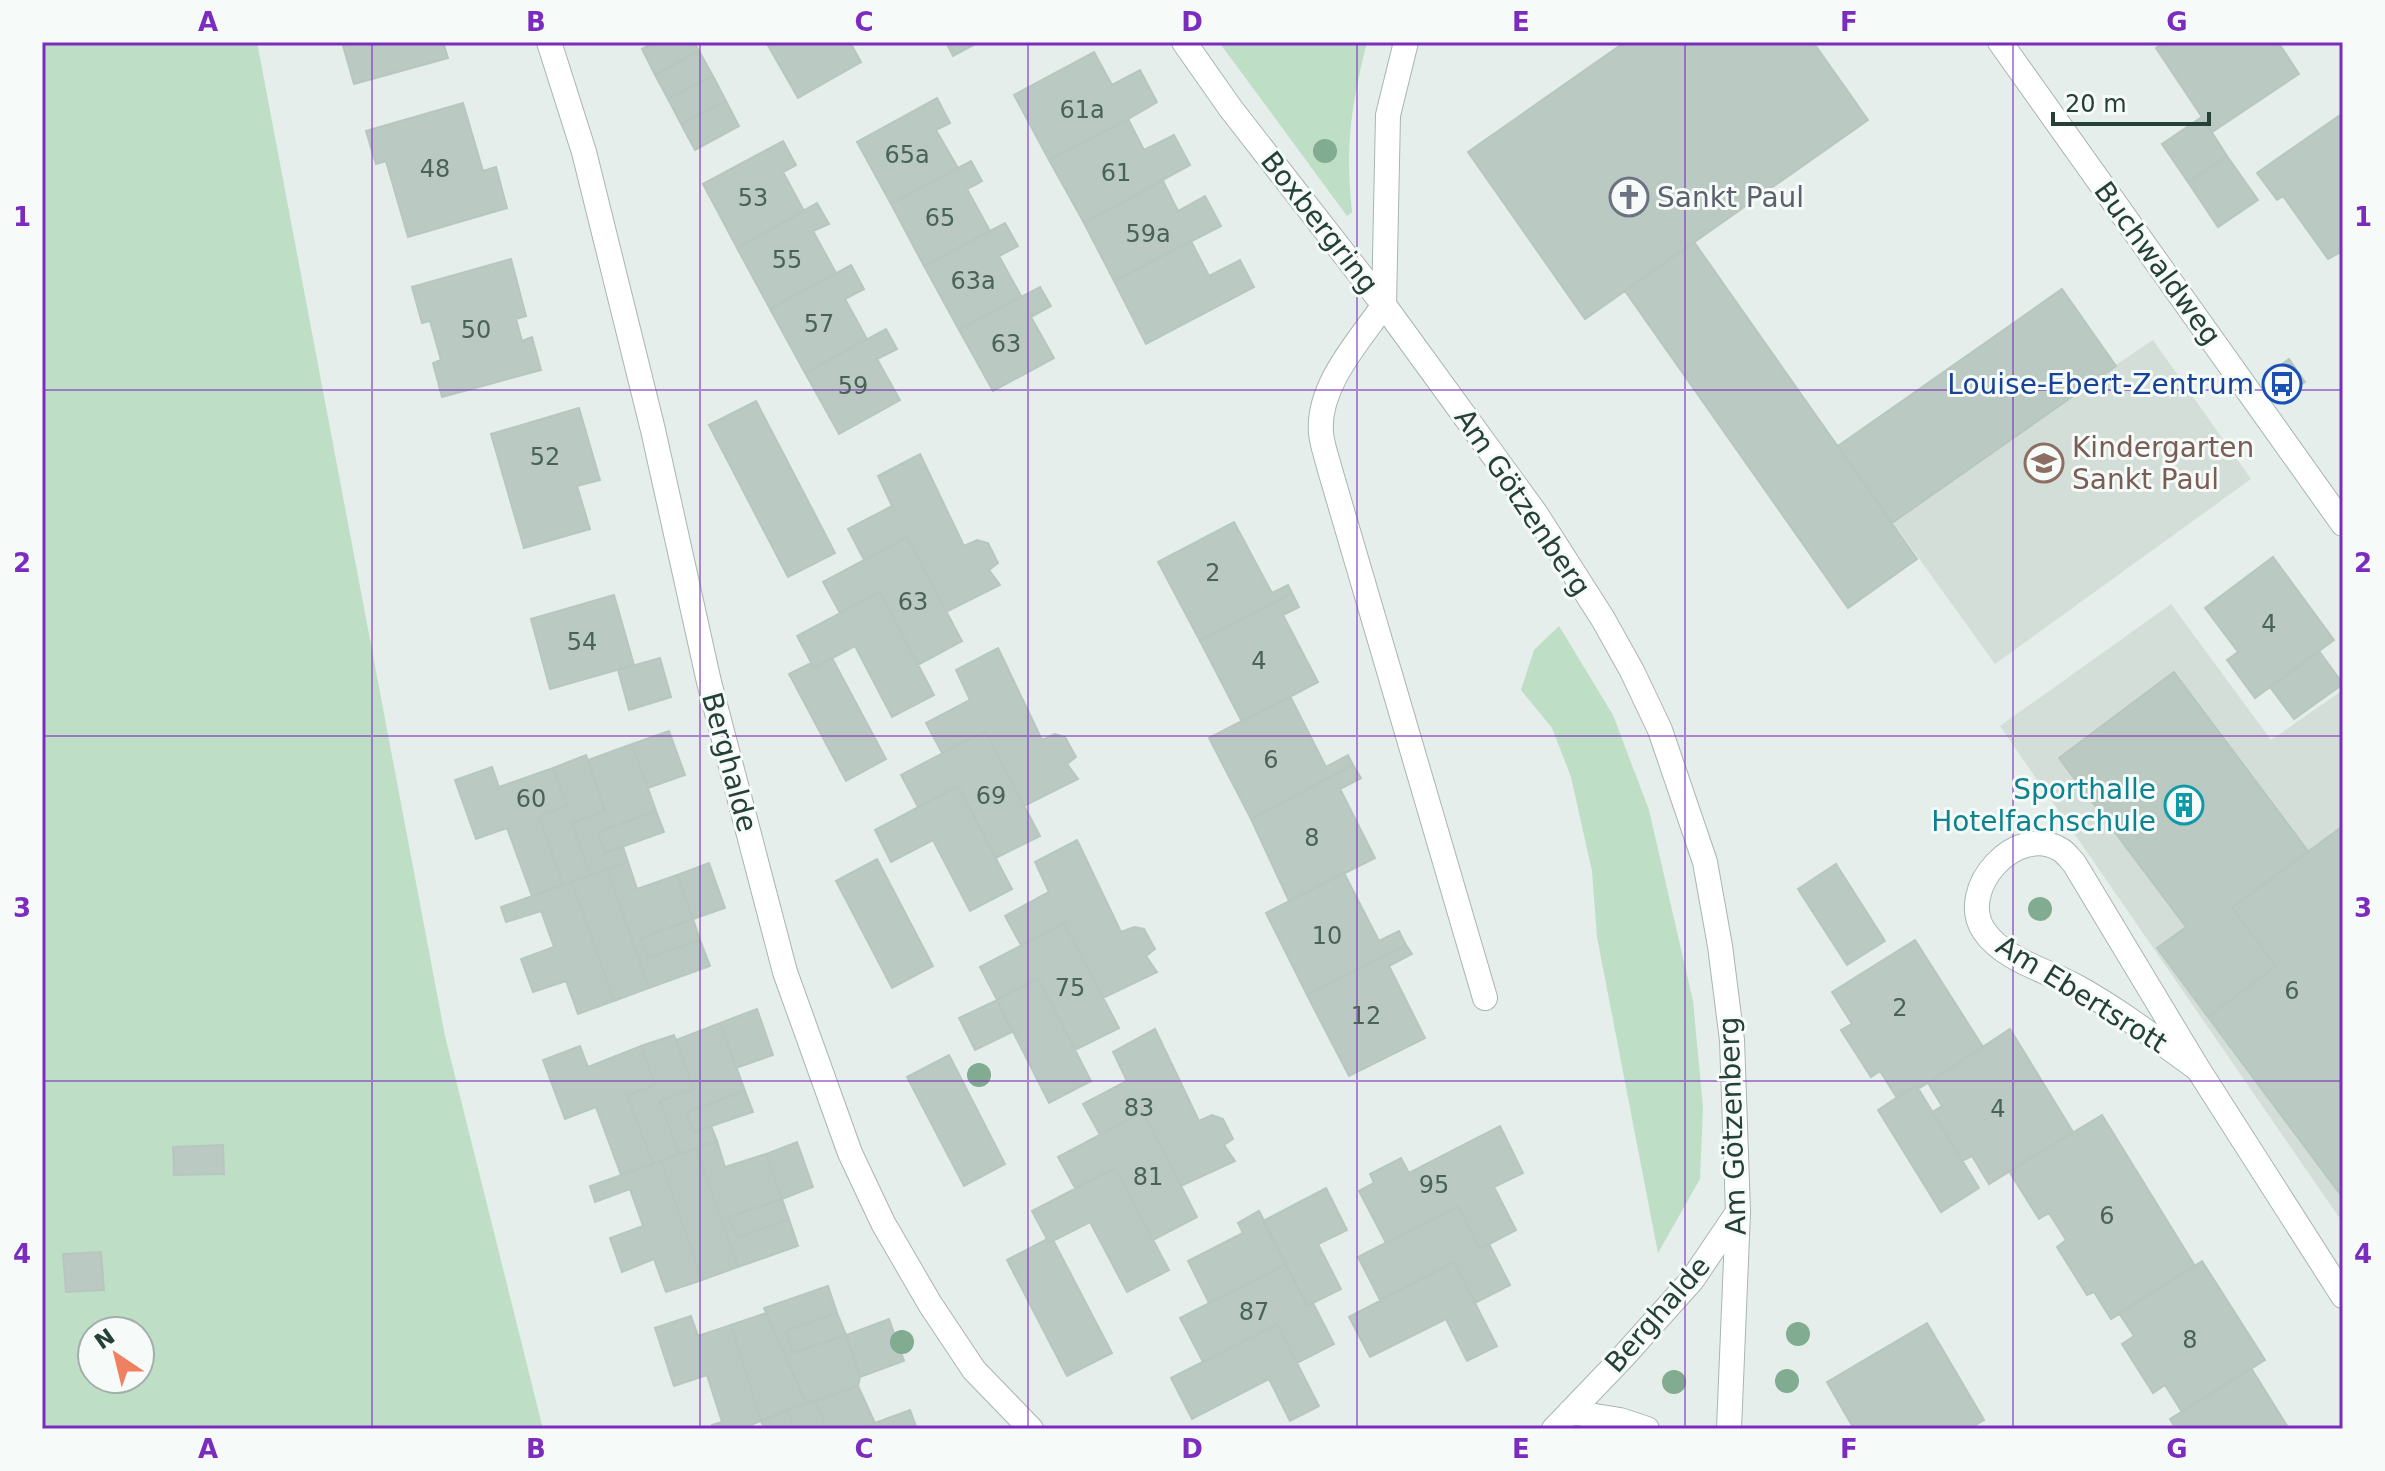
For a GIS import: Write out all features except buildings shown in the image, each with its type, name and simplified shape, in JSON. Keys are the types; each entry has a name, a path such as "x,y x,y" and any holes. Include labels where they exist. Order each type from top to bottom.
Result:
{"street":[{"name":"Berghalde","path":"549,42 584,152 653,430 709,682 785,972 850,1153 883,1223 930,1304 974,1370 1031,1429"},
{"name":"Boxbergring","path":"1184,42 1231,109 1384,305"},
{"name":"Boxbergring","path":"1384,305 1388,115 1406,42"},
{"name":"Buchwaldweg","path":"2000,42 2343,524"},
{"path":"1384,305 1343,363 1324,402 1321,432 1485,998"},
{"name":"Am Götzenberg","path":"1384,305 1536,514 1603,619 1660,730 1705,862 1732,1040 1738,1212 1729,1429"},
{"name":"Am Ebertsrott","path":"2198,1069 2077,987 2010,954 1995,943 1983,929 1976,912 1977,896 1984,878 1998,863 2031,843 2048,844 2062,850 2074,863 2198,1069 2343,1296"},
{"name":"Berghalde","path":"1562,1420 1692,1280 1738,1212"},
{"name":"Berghalde","path":"1562,1420 1620,1420 1647,1429"}],"shaded area":[{"name":"Kindergarten Sankt Paul","path":"2062,289 2116,365 2153,340 2251,479 1995,664 1838,446"},
{"path":"2171,604 2271,740 2343,690 2343,1223 2000,726"}],"green space":[{"path":"42,42 257,42 445,1036 543,1429 42,1429"},
{"path":"1219,42 1367,42 1351,127 1349,167 1352,212 1347,216"},
{"path":"1559,626 1613,715 1649,810 1693,1001 1703,1107 1700,1179 1658,1253 1597,937 1592,871 1571,777 1552,728 1521,690 1534,650"}],"place":[{"name":"Sankt Paul","path":"1629,197"},
{"name":"Louise-Ebert-Zentrum","path":"2282,384"},
{"name":"Kindergarten Sankt Paul","path":"2044,463"},
{"name":"Sporthalle Hotelfachschule","path":"2184,805"}]}
